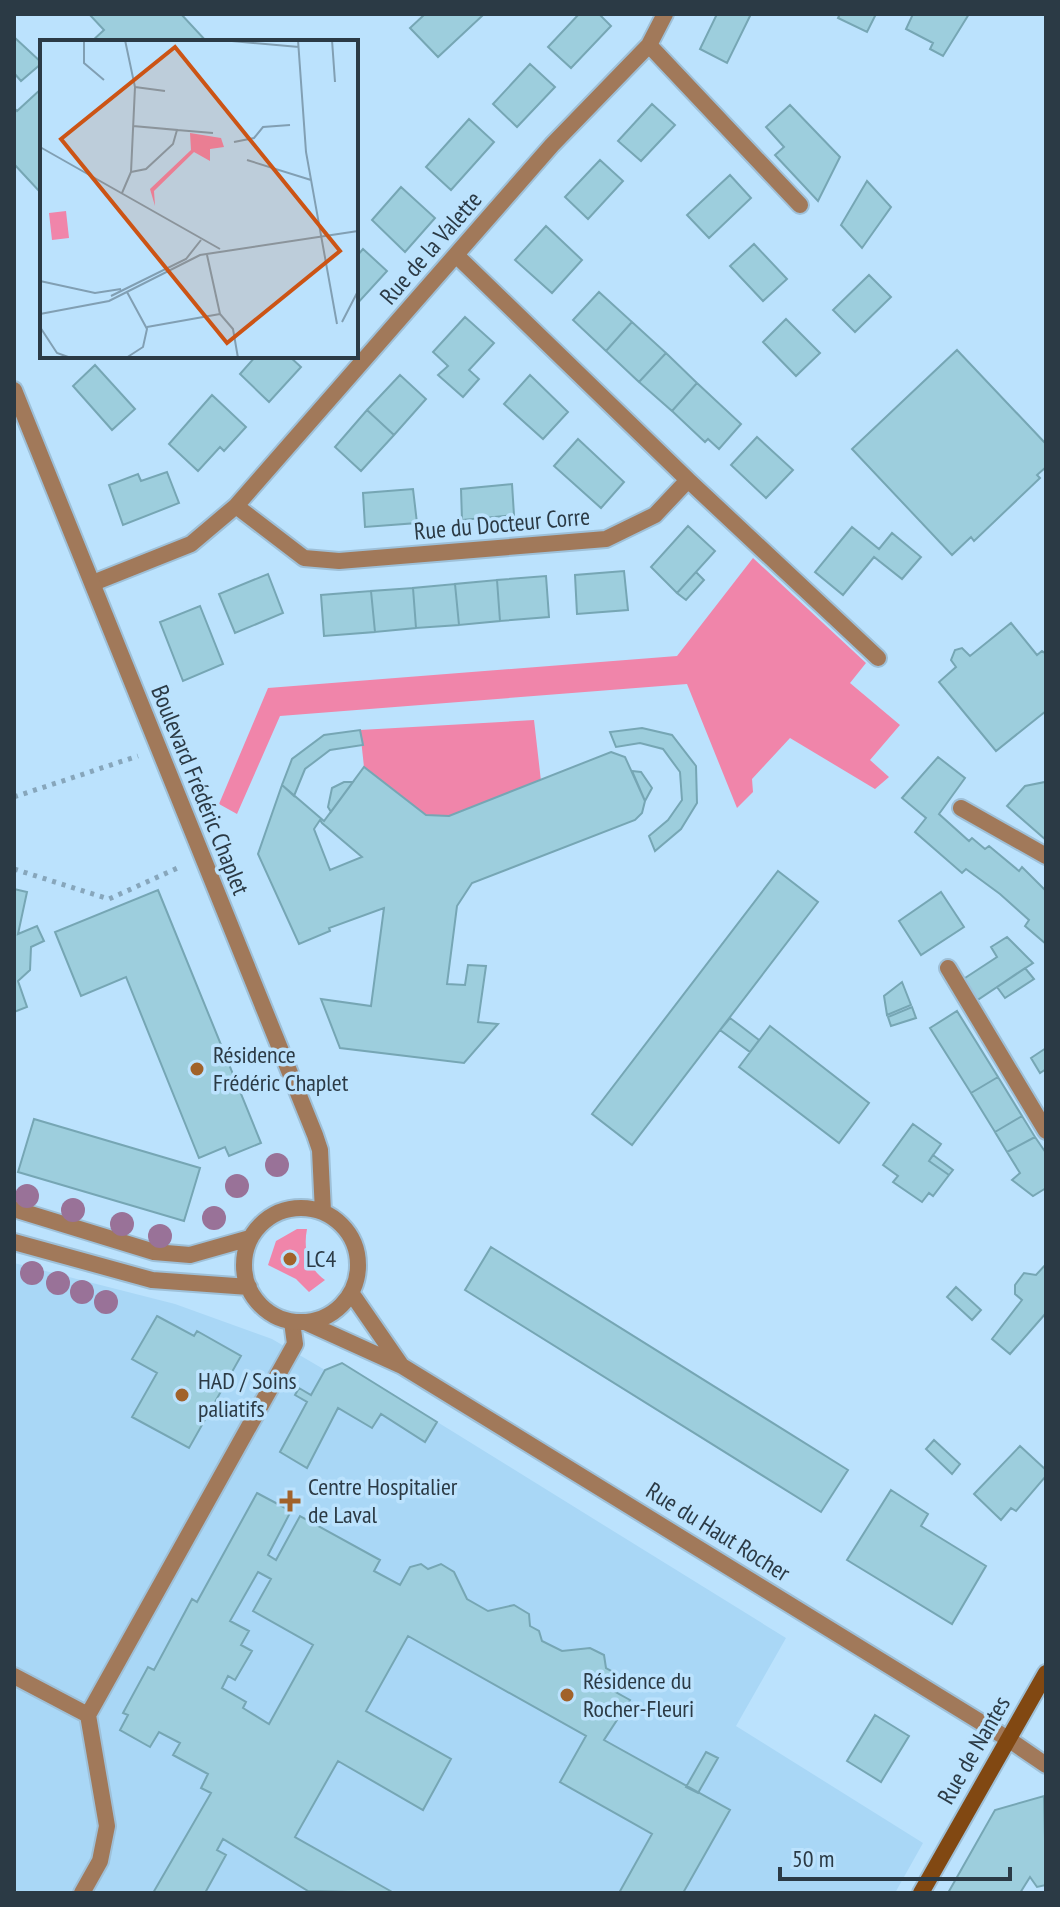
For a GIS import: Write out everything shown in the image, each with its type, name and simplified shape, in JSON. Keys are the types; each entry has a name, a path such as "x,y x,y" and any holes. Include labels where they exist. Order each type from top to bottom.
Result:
{"main road":[{"name":"Rue de Nantes","path":"921,1893 1046,1673"}],"street":[{"name":"Rue de la Valette","path":"93,583 191,544 236,506 552,145 649,45 665,14"},
{"path":"649,45 800,205"},
{"path":"457,256 688,480 878,658"},
{"name":"Boulevard Frédéric Chaplet","path":"14,390 200,857 315,1135 320,1150 323,1212"},
{"name":"Rue du Docteur Corre","path":"236,506 304,558 339,561 606,539 655,515 688,480"},
{"path":"961,808 1046,856"},
{"path":"948,968 1046,1131"},
{"path":"290,1208 323,1212 337,1219 354,1243 359,1260 352,1294 327,1317 299,1322 274,1316 259,1303 249,1287 244,1263 250,1238 260,1225 290,1208"},
{"path":"14,1209 154,1252 190,1255 250,1238"},
{"path":"14,1242 152,1280 249,1287"},
{"name":"Rue du Haut Rocher","path":"352,1294 402,1366"},
{"path":"82,1893 100,1861 107,1826 88,1715 295,1344 299,1322"},
{"name":"Rue du Haut Rocher","path":"299,1322 402,1366 1046,1765"},
{"path":"14,1676 88,1715"}],"path":[{"path":"14,797 141,755 147,769"},
{"path":"14,869 109,899 200,857"}],"shaded area":[{"path":"753,558 866,663 850,683 900,725 870,760 889,777 875,789 790,738 752,779 753,792 737,808 687,684 280,716 237,814 219,804 268,688 677,656"},
{"path":"534,720 541,781 449,816 426,815 364,767 360,730"},
{"path":"297,1229 307,1229 308,1258 314,1270 325,1280 309,1292 296,1279 268,1265 276,1241"},
{"name":"Centre Hospitalier de Laval","path":"14,1263 175,1304 272,1339 325,1370 342,1363 786,1638 736,1726 923,1843 895,1893 14,1893"}],"building":[{"path":"89,14 181,14 205,40 93,40 104,30"},
{"path":"425,14 482,16 438,57 410,28"},
{"path":"579,14 599,14 611,26 571,68 548,47"},
{"path":"717,14 751,14 727,63 700,49"},
{"path":"840,14 876,14 867,32 838,18"},
{"path":"913,14 969,14 943,56 930,49 933,43 906,29"},
{"path":"14,37 40,61 40,65 21,81 14,73"},
{"path":"530,64 555,87 517,127 493,104"},
{"path":"40,90 40,192 14,164 14,108 17,111"},
{"path":"652,104 675,125 641,161 618,141"},
{"path":"790,105 840,157 818,201 775,155 784,147 766,127"},
{"path":"469,119 494,142 451,190 426,167"},
{"path":"600,160 623,181 588,219 565,197"},
{"path":"730,175 751,198 709,238 687,215"},
{"path":"867,181 891,207 862,248 841,225"},
{"path":"401,187 435,218 405,252 372,220"},
{"path":"546,226 582,260 552,293 515,260"},
{"path":"754,244 787,279 763,301 730,266"},
{"path":"363,249 387,271 358,303 358,255"},
{"path":"869,275 891,297 855,332 833,310"},
{"path":"599,292 632,322 606,351 573,320"},
{"path":"465,317 494,343 469,370 479,379 463,397 438,375 448,366 433,352"},
{"path":"786,319 820,353 796,376 763,342"},
{"path":"632,322 666,353 639,382 606,351"},
{"path":"957,350 1046,444 1046,467 1037,475 1040,478 974,541 971,537 952,555 852,449"},
{"path":"666,353 697,383 672,411 639,382"},
{"path":"254,358 291,358 301,367 269,402 240,374"},
{"path":"95,365 135,409 112,430 73,386"},
{"path":"400,375 426,399 394,435 367,410"},
{"path":"530,375 568,412 543,439 504,404"},
{"path":"697,383 741,424 719,449 708,439 705,442 672,411"},
{"path":"212,395 246,427 224,451 220,447 198,471 169,444"},
{"path":"367,410 394,435 361,471 335,447"},
{"path":"757,437 793,470 766,498 731,465"},
{"path":"578,439 624,482 601,508 554,466"},
{"path":"167,472 179,503 123,525 109,485 138,474 141,481"},
{"path":"512,484 514,515 462,520 461,489"},
{"path":"413,489 417,523 365,527 363,493"},
{"path":"688,526 715,551 677,593 651,567"},
{"path":"852,527 879,549 892,533 921,557 902,579 874,557 843,595 815,572"},
{"path":"624,571 628,610 577,614 575,575"},
{"path":"696,572 704,580 686,600 677,593"},
{"path":"268,574 283,613 235,633 219,594"},
{"path":"546,576 549,617 500,621 497,580"},
{"path":"497,580 500,621 459,625 455,584"},
{"path":"455,584 459,625 416,628 413,588"},
{"path":"413,588 416,628 375,632 371,591"},
{"path":"371,591 375,632 324,636 321,595"},
{"path":"200,606 223,664 183,681 160,622"},
{"path":"1011,623 1037,655 1042,651 1046,654 1046,711 996,751 939,682 956,667 951,660 955,650 962,648 970,656"},
{"path":"642,728 672,735 696,766 697,803 681,829 655,851 649,836 668,820 682,800 680,772 663,749 640,743 616,747 610,732"},
{"path":"360,730 363,745 330,750 305,769 294,796 282,785 292,759 324,735"},
{"path":"611,752 625,757 645,801 642,813 635,820 472,883 457,906 447,984 465,985 468,965 486,966 478,1022 498,1024 464,1063 340,1048 321,999 371,1006 384,908 329,928 330,931 299,944 258,854 282,785 324,821 364,767 426,815 449,816","holes":["320,820 362,857 330,870 314,829"]},
{"path":"938,757 965,778 939,814 969,841 972,838 985,849 989,846 1019,871 1022,867 1046,891 1046,944 1025,926 1029,920 1000,894 966,869 962,873 915,832 926,818 902,798"},
{"path":"632,771 641,772 652,788 645,801"},
{"path":"344,782 353,782 331,812 328,807 332,788"},
{"path":"1045,782 1046,840 1007,806 1025,786"},
{"path":"778,871 818,902 632,1145 592,1114"},
{"path":"14,889 27,892 18,934 37,926 44,941 31,947 30,970 18,981 27,1007 14,1012"},
{"name":"Résidence Frédéric Chaplet","path":"158,890 261,1143 229,1156 225,1147 199,1158 126,977 81,996 55,932"},
{"path":"941,892 964,927 921,955 899,921"},
{"path":"1007,937 1033,963 976,1001 962,980 997,957 991,947"},
{"path":"1025,968 1034,979 1005,998 997,987"},
{"path":"902,982 911,1005 887,1015 884,996"},
{"path":"912,1007 916,1018 891,1026 888,1017"},
{"path":"957,1011 998,1077 971,1093 930,1028"},
{"path":"730,1018 759,1040 750,1052 720,1030"},
{"path":"770,1026 869,1103 839,1143 739,1067"},
{"path":"1046,1048 1046,1069 1040,1073 1031,1058"},
{"path":"998,1077 1022,1116 995,1132 971,1093"},
{"path":"1022,1116 1035,1137 1007,1152 995,1132"},
{"path":"34,1119 200,1168 184,1221 18,1172"},
{"path":"913,1124 941,1144 929,1161 949,1175 933,1196 929,1193 922,1202 893,1182 898,1176 883,1165"},
{"path":"1035,1137 1046,1153 1046,1188 1033,1196 1012,1180 1020,1173 1007,1152"},
{"path":"933,1155 953,1170 949,1175 929,1161"},
{"path":"491,1247 848,1470 821,1512 465,1290"},
{"path":"1046,1264 1046,1313 1010,1354 992,1339 1022,1300 1015,1294 1015,1285 1024,1273 1036,1275"},
{"path":"956,1287 981,1310 972,1320 947,1297"},
{"name":"HAD / Soins paliatifs","path":"157,1316 194,1336 197,1331 241,1356 189,1448 132,1417 157,1373 132,1359"},
{"path":"342,1363 437,1422 425,1442 381,1414 372,1428 338,1408 307,1468 280,1452 307,1402 295,1395 299,1388 311,1395 325,1370"},
{"path":"934,1440 960,1464 952,1474 926,1449"},
{"path":"1020,1446 1046,1470 1046,1476 1016,1511 1011,1508 1001,1520 974,1494"},
{"path":"891,1490 928,1514 921,1526 986,1566 952,1624 847,1560"},
{"name":"Résidence du Rocher-Fleuri","path":"257,1493 291,1511 268,1555 276,1560 300,1516 380,1560 374,1571 400,1585 410,1567 421,1564 428,1569 441,1564 454,1572 467,1599 488,1611 514,1605 529,1614 530,1626 539,1631 542,1641 562,1651 590,1648 604,1655 606,1668 613,1672 616,1683 612,1690 630,1700 604,1740 730,1810 683,1893 619,1893 652,1834 560,1782 586,1736 408,1636 366,1711 451,1759 423,1810 338,1761 295,1837 394,1893 308,1891 223,1839 217,1850 226,1855 205,1893 153,1893 211,1793 201,1788 208,1774 173,1755 180,1743 159,1732 150,1747 120,1730 128,1715 123,1713 148,1667 154,1670 192,1599 197,1602","holes":["258,1572 271,1579 253,1611 313,1645 269,1724 243,1708 246,1702 222,1688 228,1676 235,1680 252,1651 241,1645 249,1631 230,1621"]},
{"path":"875,1715 909,1736 881,1782 847,1761"},
{"path":"706,1752 718,1758 698,1793 686,1787"},
{"path":"1044,1796 1046,1885 1037,1887 1030,1877 1020,1893 948,1893 995,1810"}],"place":[{"name":"Résidence Frédéric Chaplet","path":"197,1069"},
{"name":"LC4","path":"290,1259"},
{"name":"HAD / Soins paliatifs","path":"182,1395"},
{"name":"Centre Hospitalier de Laval","path":"290,1501"},
{"name":"Résidence du Rocher-Fleuri","path":"567,1695"}]}
